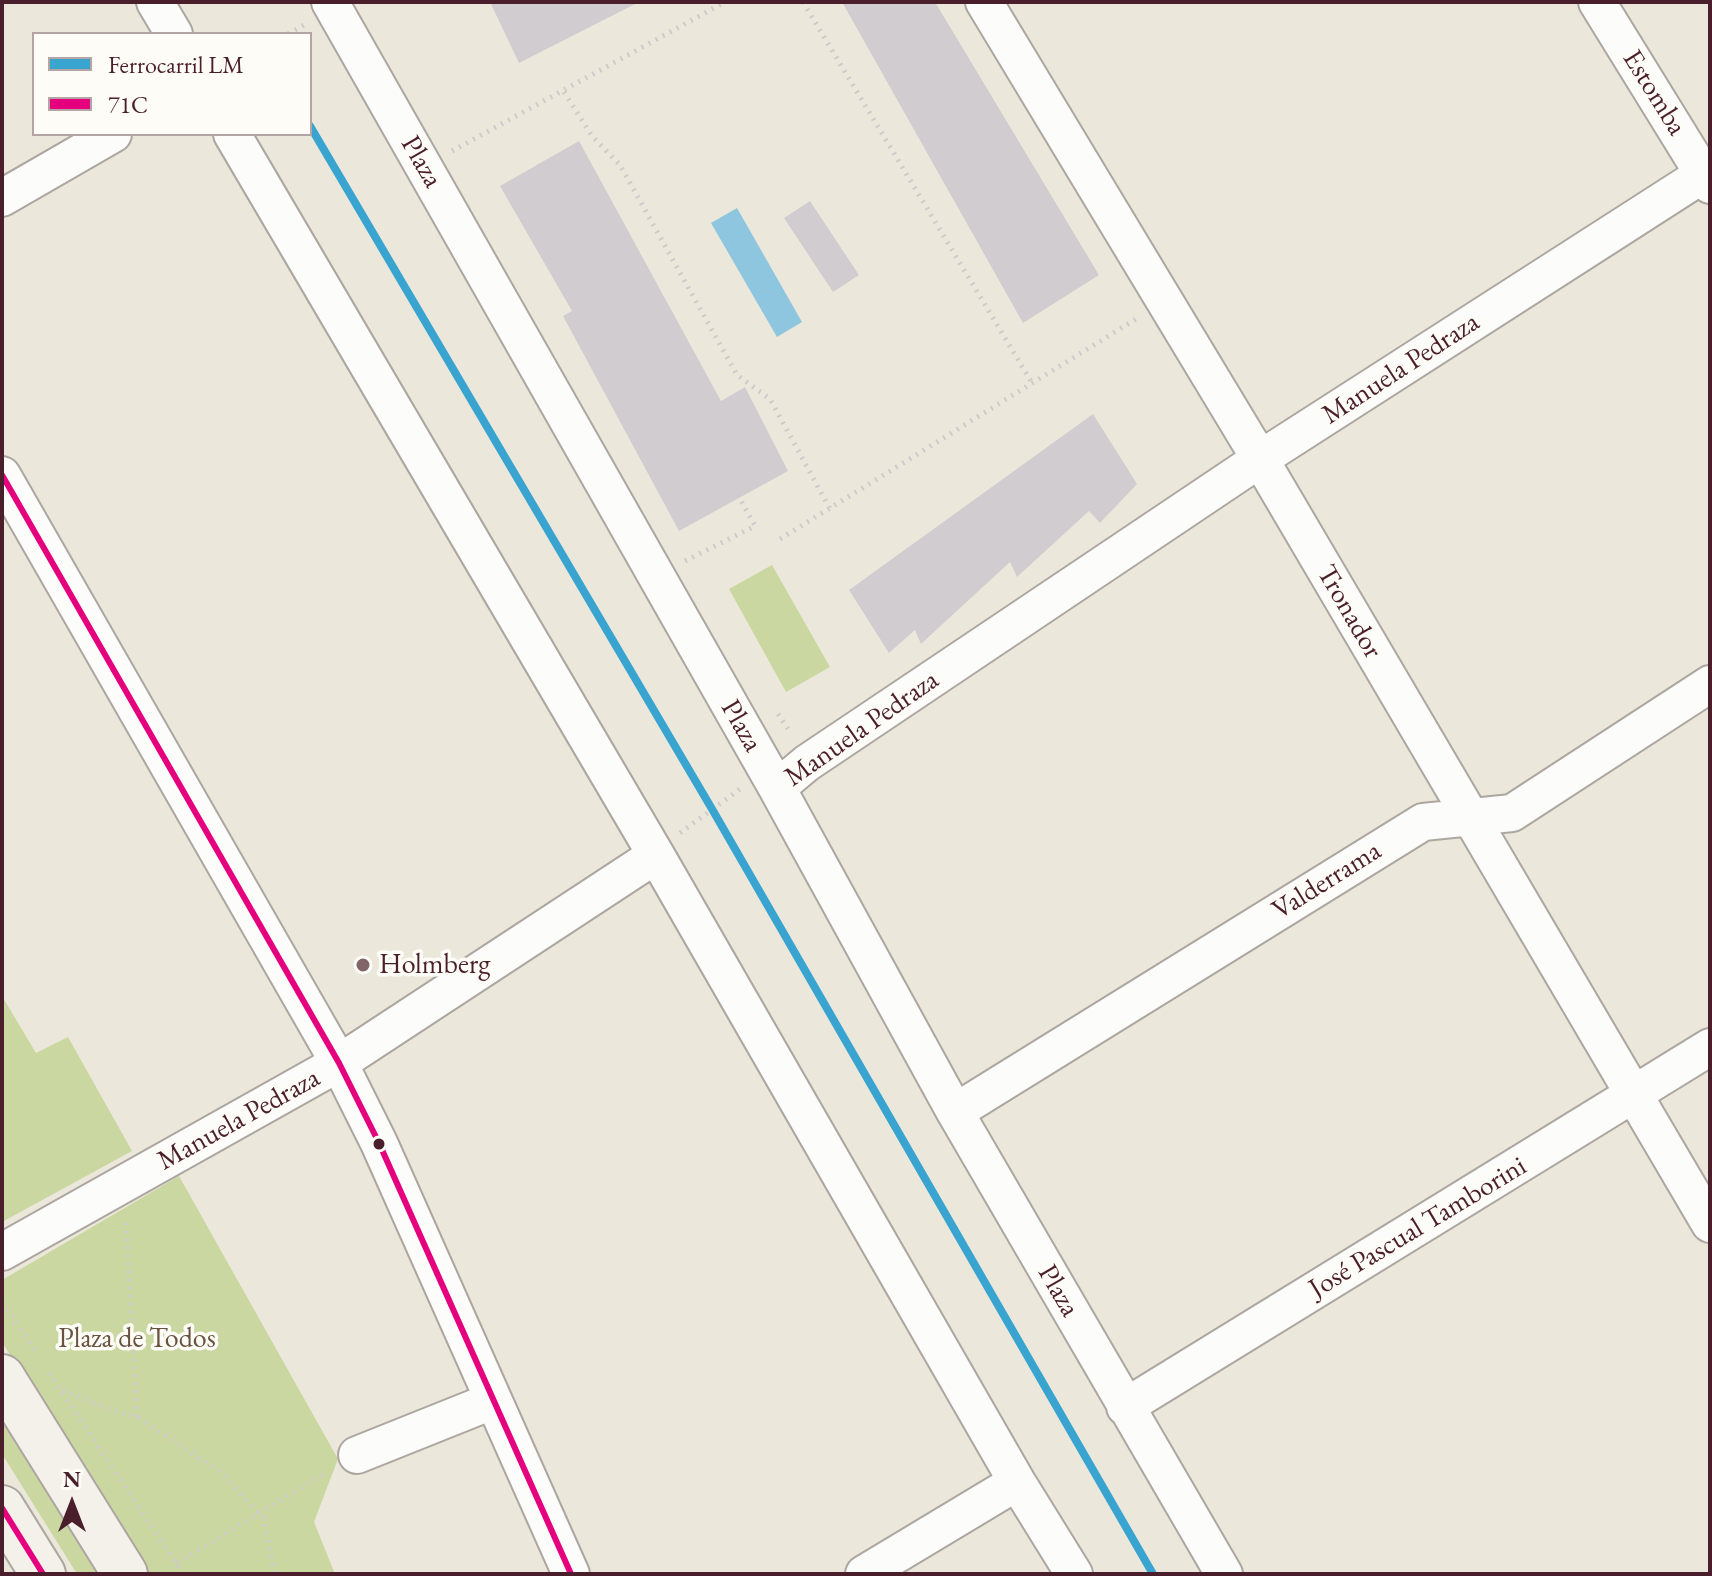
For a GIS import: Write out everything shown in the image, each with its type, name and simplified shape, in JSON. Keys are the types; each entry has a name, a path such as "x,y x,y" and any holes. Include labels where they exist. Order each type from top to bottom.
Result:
{"main road":[{"path":"2,1377 125,1574"},
{"path":"2,1508 43,1574"}],"street":[{"path":"155,2 173,32"},
{"name":"Tronador","path":"984,2 1260,459 1710,1224"},
{"name":"Estomba","path":"1597,2 1708,176"},
{"name":"Plaza","path":"335,4 424,168 777,788 955,1112 1224,1574"},
{"path":"2,198 110,136"},
{"path":"233,136 656,855 1017,1482 1074,1574"},
{"name":"Manuela Pedraza","path":"777,788 807,763 1260,459 1708,176"},
{"path":"2,475 339,1063 379,1143 571,1574"},
{"name":"Valderrama","path":"955,1112 1423,822 1512,813 1710,684"},
{"name":"Manuela Pedraza","path":"2,1252 339,1063 656,855"},
{"name":"José Pascual Tamborini","path":"1125,1407 1710,1047"},
{"path":"357,1455 492,1401"},
{"path":"864,1574 1017,1482"}],"path":[{"path":"424,168 725,2"},
{"path":"803,2 1032,383"},
{"path":"564,92 592,136 620,165 737,375 770,399 830,509"},
{"path":"780,539 1163,302"},
{"path":"691,574 683,561 755,526 739,497"},
{"path":"775,711 784,720 807,763"},
{"name":"Manuela Pedraza","path":"656,855 692,822 745,785 777,788"},
{"path":"123,1185 137,1417"},
{"path":"2,1302 183,1574"},
{"path":"61,1390 137,1417 219,1471 263,1518 275,1574"},
{"path":"177,1563 357,1455"}],"green space":[{"path":"772,565 830,667 786,692 729,589"},
{"path":"2,996 36,1053 68,1037 132,1151 2,1222"},
{"name":"Plaza de Todos","path":"179,1176 338,1459 314,1522 335,1574 148,1574 2,1342 2,1280"},
{"path":"2,1411 102,1574 77,1574 2,1454"}],"water":[{"path":"737,208 802,322 777,337 711,223"}],"building":[{"path":"490,2 639,2 519,63"},
{"path":"842,2 935,2 1099,275 1023,323"},
{"path":"579,141 721,401 745,387 788,471 679,531 563,316 572,311 500,186"},
{"path":"810,201 859,275 833,292 784,218"},
{"path":"1093,414 1137,484 1100,523 1089,511 1017,577 1010,562 921,644 915,630 889,653 849,590"}],"rail line":[{"name":"LM","path":"312,129 712,809 1153,1574"}],"transit line":[{"name":"71C","path":"2,475 339,1063 379,1143 571,1574"},
{"name":"71C","path":"2,1508 43,1574"}],"place":[{"name":"Holmberg","path":"363,965"}]}
